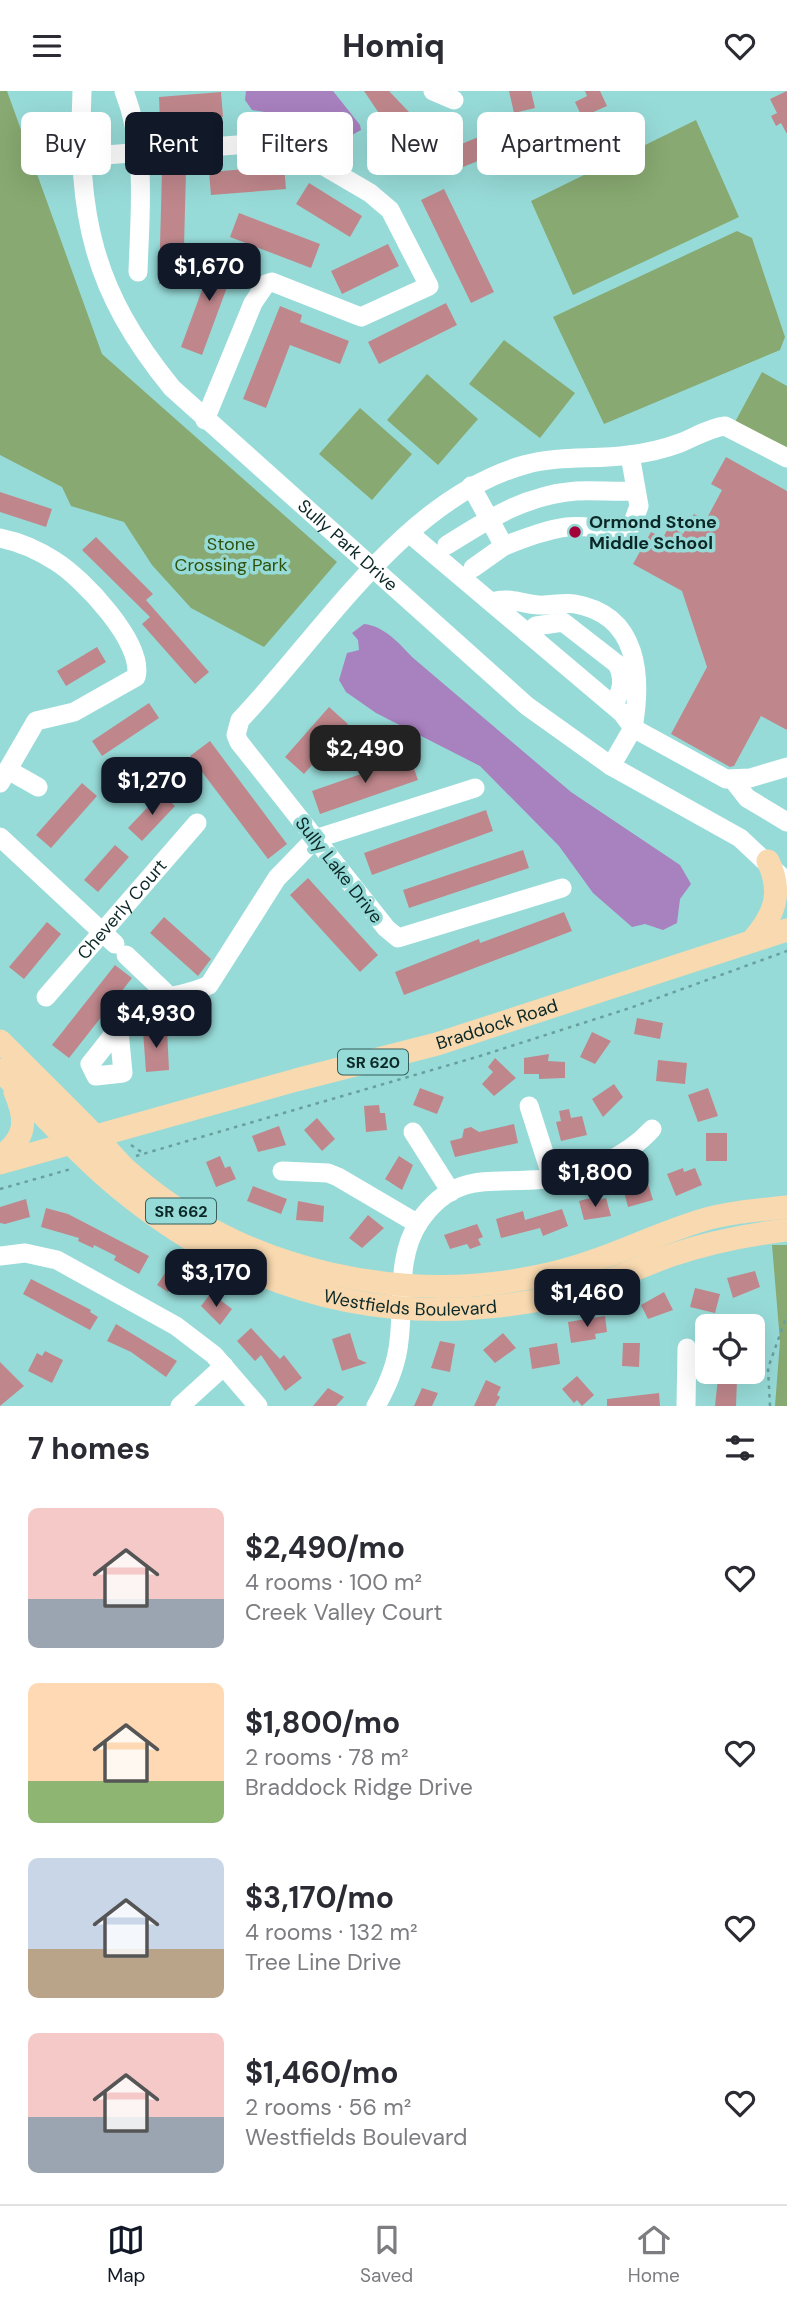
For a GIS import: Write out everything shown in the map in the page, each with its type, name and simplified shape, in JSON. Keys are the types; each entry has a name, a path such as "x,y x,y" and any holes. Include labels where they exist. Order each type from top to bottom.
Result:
{"main road":[{"path":"752,940 770,919 776,902 775,880 768,861"},
{"name":"Braddock Road","path":"0,1163 69,1142 437,1044 787,930"},
{"name":"SR 662","path":"0,1041 95,1136"},
{"path":"0,1157 15,1145 24,1125 22,1109 5,1075"},
{"name":"SR 662","path":"5,1075 69,1142"},
{"name":"Westfields Boulevard","path":"95,1136 130,1173 185,1214 238,1243 284,1262 327,1273 402,1285 450,1287 514,1281 589,1262 710,1218 787,1207"},
{"name":"Westfields Boulevard","path":"69,1142 170,1226 259,1273 307,1293 401,1310 496,1308 564,1295 695,1248 731,1238 787,1230"}],"street":[{"name":"Sully Park Drive","path":"81,112 82,91"},
{"path":"124,91 132,112"},
{"path":"433,91 454,100"},
{"path":"205,420 253,303 266,284 272,282 361,317 429,286 390,210 370,193 288,145 275,142 223,146"},
{"name":"Sully Park Drive","path":"81,175 84,205 94,247 108,288 151,362 205,420 527,706 611,766 709,818 768,861 787,882"},
{"path":"138,272 140,175"},
{"name":"Sully Lake Drive","path":"562,888 398,938 386,928 239,742 237,730 240,720 409,533 441,505 471,486 526,464 566,457 630,455 669,447 724,426 787,458"},
{"path":"473,568 504,546 545,531 568,527 626,528 632,525 638,512 630,455"},
{"path":"471,486 504,546"},
{"path":"447,545 488,518 534,499 560,493 636,491"},
{"path":"409,533 612,705 633,728 718,776 733,780 787,767"},
{"path":"0,538 21,543 57,562 88,589 128,640 139,666 136,677 74,712 36,721 4,777 38,787"},
{"path":"491,602 509,598 539,605 576,604 597,611 613,623 627,639 636,657 638,699 633,728 611,766"},
{"path":"527,632 544,624 563,622 617,664 621,671 621,694 612,705"},
{"path":"733,780 747,799 787,822"},
{"path":"119,1031 141,1008 169,996 191,995 208,985 277,878 315,839 475,787"},
{"name":"Cheverly Court","path":"47,997 115,944 197,823"},
{"path":"0,837 169,996"},
{"path":"529,1106 552,1178"},
{"path":"376,1406 391,1373 399,1345 402,1285 408,1245 418,1224 451,1192 477,1181 552,1178 619,1157 637,1145 652,1129"},
{"path":"413,1132 451,1192"},
{"path":"282,1171 328,1173 418,1224"},
{"path":"0,1256 25,1253 57,1260 176,1326 224,1366 257,1406"},
{"path":"686,1406 687,1348"},
{"path":"180,1406 224,1366"}],"path":[{"path":"117,1159 480,1056 629,1008 787,951"},
{"path":"0,1189 93,1164"},
{"path":"770,1406 768,1369 787,1315"}],"green space":[{"name":"Stone Crossing Park","path":"0,91 7,91 21,130 21,175 37,175 102,354 337,562 264,647 191,608 152,565 124,522 71,506 62,487 0,455"},
{"path":"696,120 739,217 573,295 531,201 584,175 645,175 645,145"},
{"path":"737,231 752,238 785,337 780,350 604,424 553,317"},
{"path":"504,340 575,393 540,438 469,384"},
{"path":"762,372 787,386 787,451 735,422"},
{"path":"427,374 478,419 438,465 387,420"},
{"path":"360,408 412,454 372,500 319,454"},
{"path":"772,1245 787,1245 787,1406 775,1406 780,1341"}],"shaded area":[{"path":"246,91 333,91 350,112 264,112 252,110 245,100"},
{"path":"353,116 360,125 361,130 353,134"},
{"path":"364,624 391,636 412,657 571,792 680,865 691,884 680,899 677,923 663,930 645,924 632,927 593,893 559,846 480,766 376,713 346,692 339,680 347,653 359,650 358,640 352,633"}],"building":[{"path":"364,91 389,91 409,112 378,112"},
{"path":"509,91 531,91 535,108 514,112"},
{"path":"585,91 600,91 607,106 593,112 580,112 575,102 587,96"},
{"path":"787,91 787,134 781,123 776,126 771,116 777,113 770,99"},
{"path":"221,92 223,112 160,112 159,97"},
{"path":"477,138 477,161 463,167 463,143"},
{"path":"237,170 237,175 285,175 286,189 211,195 209,175 223,175 223,171"},
{"path":"162,175 186,175 183,285 159,284"},
{"path":"309,183 362,216 350,237 296,204"},
{"path":"444,189 494,292 471,303 421,200"},
{"path":"239,213 320,244 311,268 230,237"},
{"path":"388,244 399,266 342,294 331,271"},
{"path":"216,252 237,260 202,355 181,347"},
{"path":"446,303 457,325 379,364 368,342"},
{"path":"280,306 302,315 300,322 349,341 340,364 290,345 266,408 243,399"},
{"path":"726,457 787,491 787,730 761,716 734,766 730,767 671,734 707,667 682,591 633,564 651,532 663,538 669,526 683,534 694,514 706,520 722,490 711,484"},
{"path":"0,492 52,509 46,527 0,512"},
{"path":"96,537 153,594 146,600 209,672 195,684 142,624 150,617 82,550"},
{"path":"97,647 106,662 66,686 57,671"},
{"path":"149,703 159,718 102,756 92,741"},
{"path":"329,707 348,724 304,774 285,757"},
{"path":"210,741 287,844 268,859 190,756"},
{"path":"410,757 418,780 320,814 312,791"},
{"path":"82,783 97,796 51,848 36,835"},
{"path":"161,793 175,806 142,841 128,828"},
{"path":"486,810 493,831 372,875 364,853"},
{"path":"115,845 129,857 98,892 84,880"},
{"path":"523,850 529,868 409,908 403,890"},
{"path":"308,878 378,955 360,972 290,895"},
{"path":"564,912 572,931 404,995 395,972 479,939 480,943"},
{"path":"164,917 211,959 198,976 150,933"},
{"path":"47,922 61,934 24,979 9,967"},
{"path":"115,965 132,978 69,1058 52,1045"},
{"path":"637,1018 663,1023 660,1039 634,1034"},
{"path":"167,1029 169,1070 146,1072 143,1031"},
{"path":"592,1032 611,1041 595,1064 580,1057"},
{"path":"549,1054 548,1061 565,1062 565,1078 539,1079 539,1074 524,1074 524,1058"},
{"path":"495,1058 516,1078 494,1096 482,1084 493,1072 488,1067"},
{"path":"658,1060 687,1063 685,1084 656,1081"},
{"path":"614,1084 623,1097 603,1117 592,1099"},
{"path":"420,1088 444,1097 437,1114 413,1105"},
{"path":"708,1088 718,1116 698,1122 688,1095"},
{"path":"379,1105 380,1113 385,1113 387,1130 366,1132 364,1106"},
{"path":"569,1109 571,1118 582,1116 587,1135 561,1141 556,1122 561,1121 559,1111"},
{"path":"317,1118 335,1139 322,1151 304,1130"},
{"path":"514,1124 518,1143 455,1157 450,1141 462,1138 464,1129 471,1127 479,1132"},
{"path":"279,1126 286,1145 258,1152 252,1136"},
{"path":"706,1133 727,1133 727,1161 706,1161"},
{"path":"220,1156 225,1168 230,1166 236,1179 216,1187 206,1162"},
{"path":"399,1156 413,1165 402,1190 385,1179"},
{"path":"683,1168 684,1172 695,1168 702,1185 676,1196 667,1174"},
{"path":"636,1184 637,1188 648,1184 653,1200 628,1207 623,1188"},
{"path":"253,1186 287,1199 281,1214 247,1201"},
{"path":"594,1197 595,1201 606,1198 611,1216 584,1220 579,1201"},
{"path":"26,1199 30,1217 0,1223 0,1207"},
{"path":"298,1201 324,1206 323,1222 296,1220"},
{"path":"46,1208 68,1214 149,1256 139,1274 114,1260 116,1256 94,1245 93,1248 78,1241 79,1238 41,1227"},
{"path":"562,1209 568,1226 543,1236 540,1228 501,1238 496,1219 523,1211 525,1220"},
{"path":"368,1215 384,1228 362,1248 349,1238"},
{"path":"477,1224 483,1237 478,1239 481,1245 470,1249 467,1244 450,1249 444,1235"},
{"path":"172,1263 193,1276 182,1293 172,1286 168,1292 157,1285"},
{"path":"755,1271 760,1287 733,1298 727,1278"},
{"path":"31,1279 91,1310 90,1312 98,1317 90,1330 23,1294"},
{"path":"695,1288 720,1294 715,1313 690,1307"},
{"path":"664,1292 673,1310 648,1319 641,1305"},
{"path":"211,1293 232,1309 220,1325 201,1306"},
{"path":"605,1316 607,1332 595,1334 596,1339 571,1343 568,1322"},
{"path":"116,1324 177,1361 166,1377 131,1352 107,1341"},
{"path":"251,1328 280,1359 284,1355 302,1378 285,1391 261,1355 255,1361 237,1341"},
{"path":"350,1333 358,1359 367,1363 342,1371 332,1339"},
{"path":"503,1333 516,1348 495,1363 483,1350"},
{"path":"440,1341 455,1344 450,1372 431,1368"},
{"path":"557,1343 560,1364 532,1369 529,1348"},
{"path":"623,1343 640,1343 639,1367 622,1366"},
{"path":"45,1351 63,1360 52,1383 28,1371 37,1353 42,1356"},
{"path":"0,1362 24,1386 0,1406"},
{"path":"577,1376 594,1395 582,1406 577,1400 574,1403 562,1389"},
{"path":"486,1380 501,1387 497,1395 500,1397 495,1406 474,1406"},
{"path":"717,1384 737,1384 736,1406 715,1406"},
{"path":"328,1388 344,1397 336,1406 313,1406"},
{"path":"422,1388 438,1393 432,1406 414,1406"},
{"path":"659,1393 660,1406 607,1406 607,1399"}],"place":[{"name":"Ormond Stone Middle School","path":"575,532"}]}
